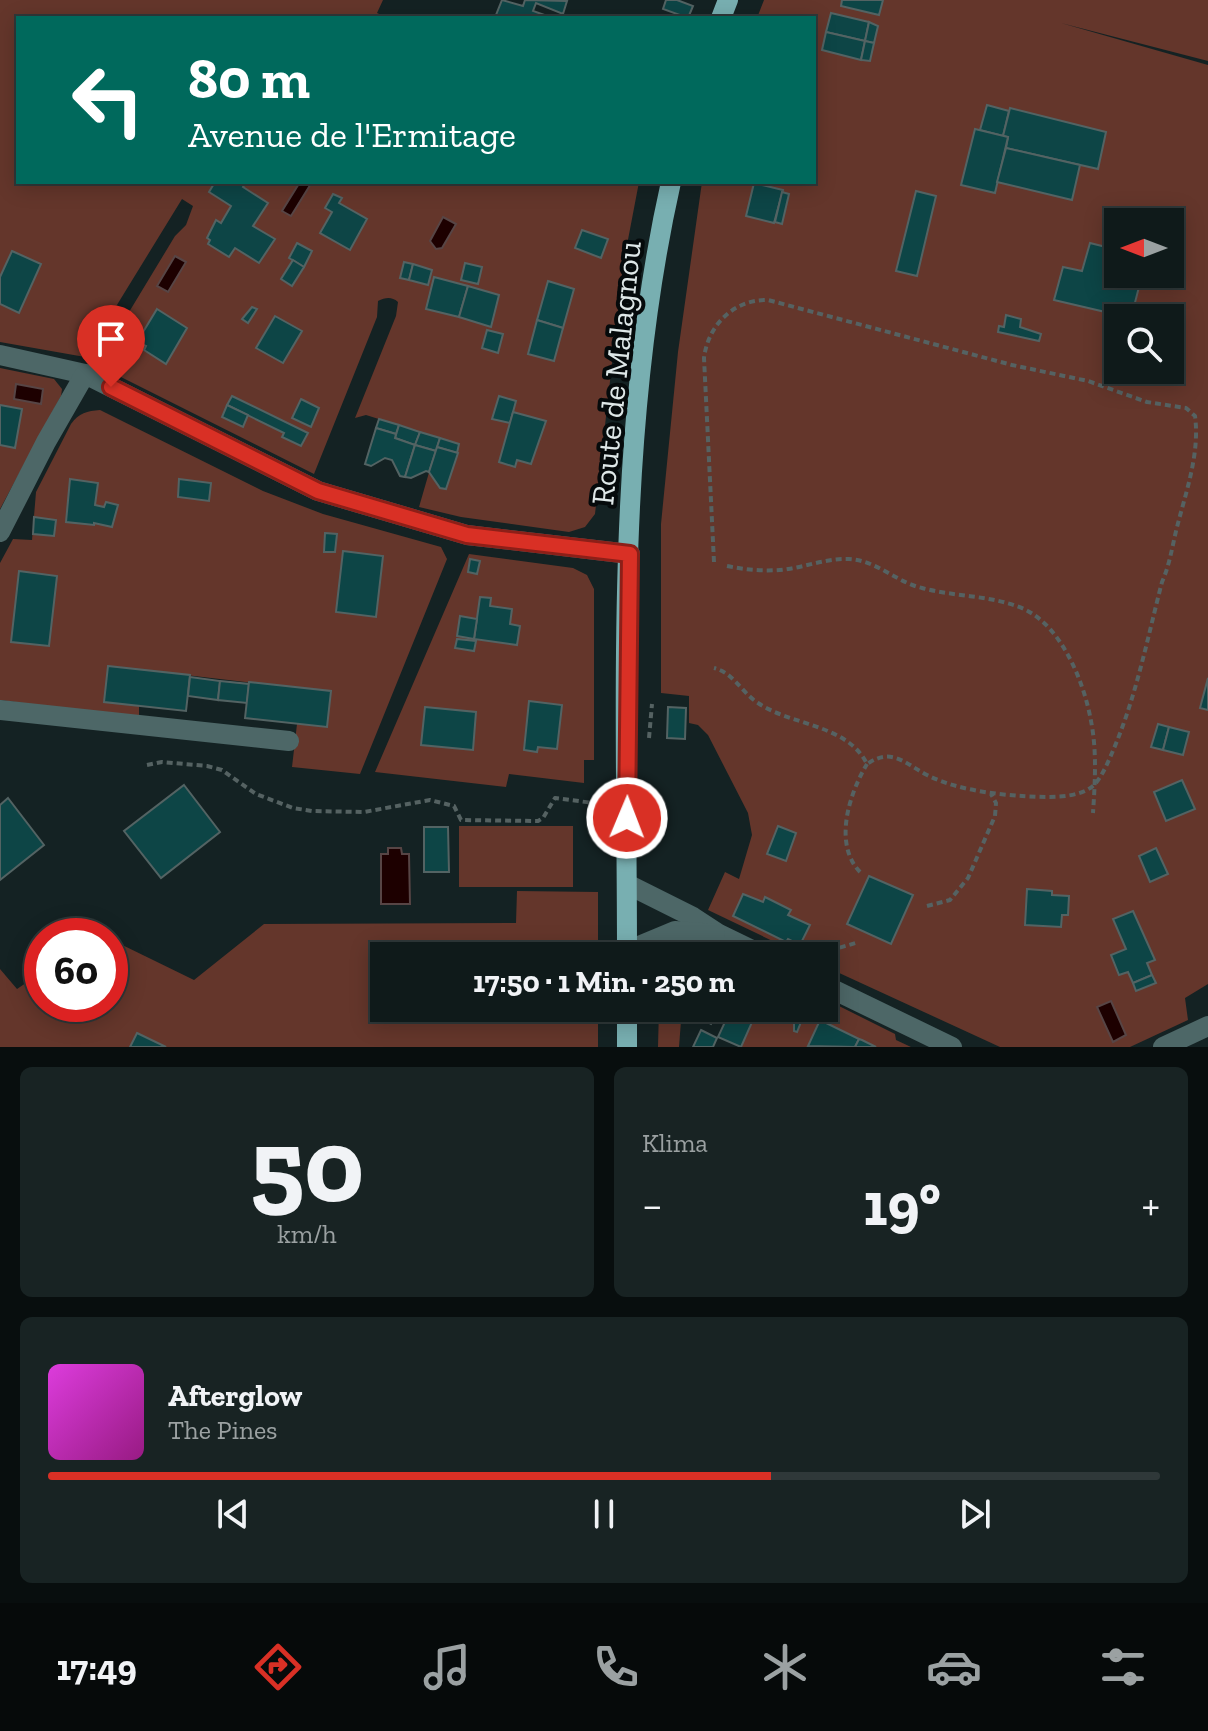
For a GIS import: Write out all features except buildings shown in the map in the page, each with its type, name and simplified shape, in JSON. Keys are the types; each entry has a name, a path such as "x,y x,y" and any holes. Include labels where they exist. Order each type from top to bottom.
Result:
{"main road":[{"name":"Route de Malagnou","path":"627,942 633,455 651,289 671,184"},
{"path":"627,1022 627,1047"}],"street":[{"path":"0,355 85,374 318,491 467,535 630,554"},
{"path":"0,532 85,374"},
{"path":"0,710 289,741"},
{"path":"627,884 735,942"},
{"path":"651,942 675,931 719,934"},
{"path":"838,992 952,1047"},
{"path":"1163,1047 1208,1026"}],"path":[{"path":"714,562 705,396 706,346 722,319 746,301 768,300 1012,365 1088,381 1147,402 1191,410 1195,416 1187,499 1177,527 1171,562 1162,582 1128,716 1094,785 1065,795 991,794 930,777 896,757 878,756 867,764 856,782 847,815 846,847 852,863 860,872"},
{"path":"727,566 775,570 855,560 873,565 920,588 1002,602 1035,616 1059,642 1081,688 1091,721 1093,813"},
{"path":"714,668 729,673 759,704 840,737 855,747 867,764"},
{"path":"147,765 162,762 222,770 256,794 293,808 312,811 364,812 430,800 454,806 461,820 538,821 555,798 601,804"},
{"path":"927,906 950,900 968,878 995,816 996,803 991,794"},
{"path":"838,948 859,942"}],"shaded area":[{"path":"0,0 383,0 377,13 384,16 16,16 16,184 639,184 623,266 595,514 585,527 569,532 461,517 419,507 439,438 366,415 355,418 396,316 398,302 393,299 378,301 377,317 314,474 97,365 175,236 186,225 193,206 182,199 85,357 0,342"},
{"path":"764,0 1208,0 1208,61 1061,23 1208,65 1208,984 1185,998 1188,1020 1130,1047 1000,1047 838,972 838,942 775,942 708,910 725,872 739,879 752,835 748,813 708,735 698,725 689,723 689,696 661,693 661,524 678,352 702,184 816,184 816,16 758,16"},
{"path":"299,184 311,184 291,216 282,211"},
{"path":"443,217 456,224 442,248 436,249 430,241"},
{"path":"175,256 186,262 168,292 157,286"},
{"path":"0,368 54,379 62,389 0,509"},
{"path":"16,384 43,389 41,404 14,399"},
{"path":"100,410 263,491 323,514 441,547 447,559 360,774 292,767 297,724 327,727 331,692 109,666 139,706 139,718 0,700 0,563 13,539 32,540 36,492 71,424 84,413"},
{"path":"469,554 573,568 587,575 594,589 594,760 584,760 584,783 509,774 506,787 375,772"},
{"path":"459,826 573,826 573,887 459,887"},
{"path":"388,848 401,848 402,854 409,854 410,904 381,904 381,854 388,854"},
{"path":"517,891 598,892 598,942 370,942 370,1022 598,1022 598,1047 0,1047 0,969 17,989 24,984 24,1022 128,1022 128,948 194,980 264,924 516,923"},
{"path":"1111,1001 1126,1035 1113,1042 1097,1007"},
{"path":"838,1006 895,1034 896,1040 911,1047 876,1047 859,1039 855,1047 741,1047 753,1022 838,1022"},
{"path":"659,1022 681,1022 679,1047 658,1047"}],"route":[{"path":"111,387 318,491 467,535 630,554 627,818"}]}
